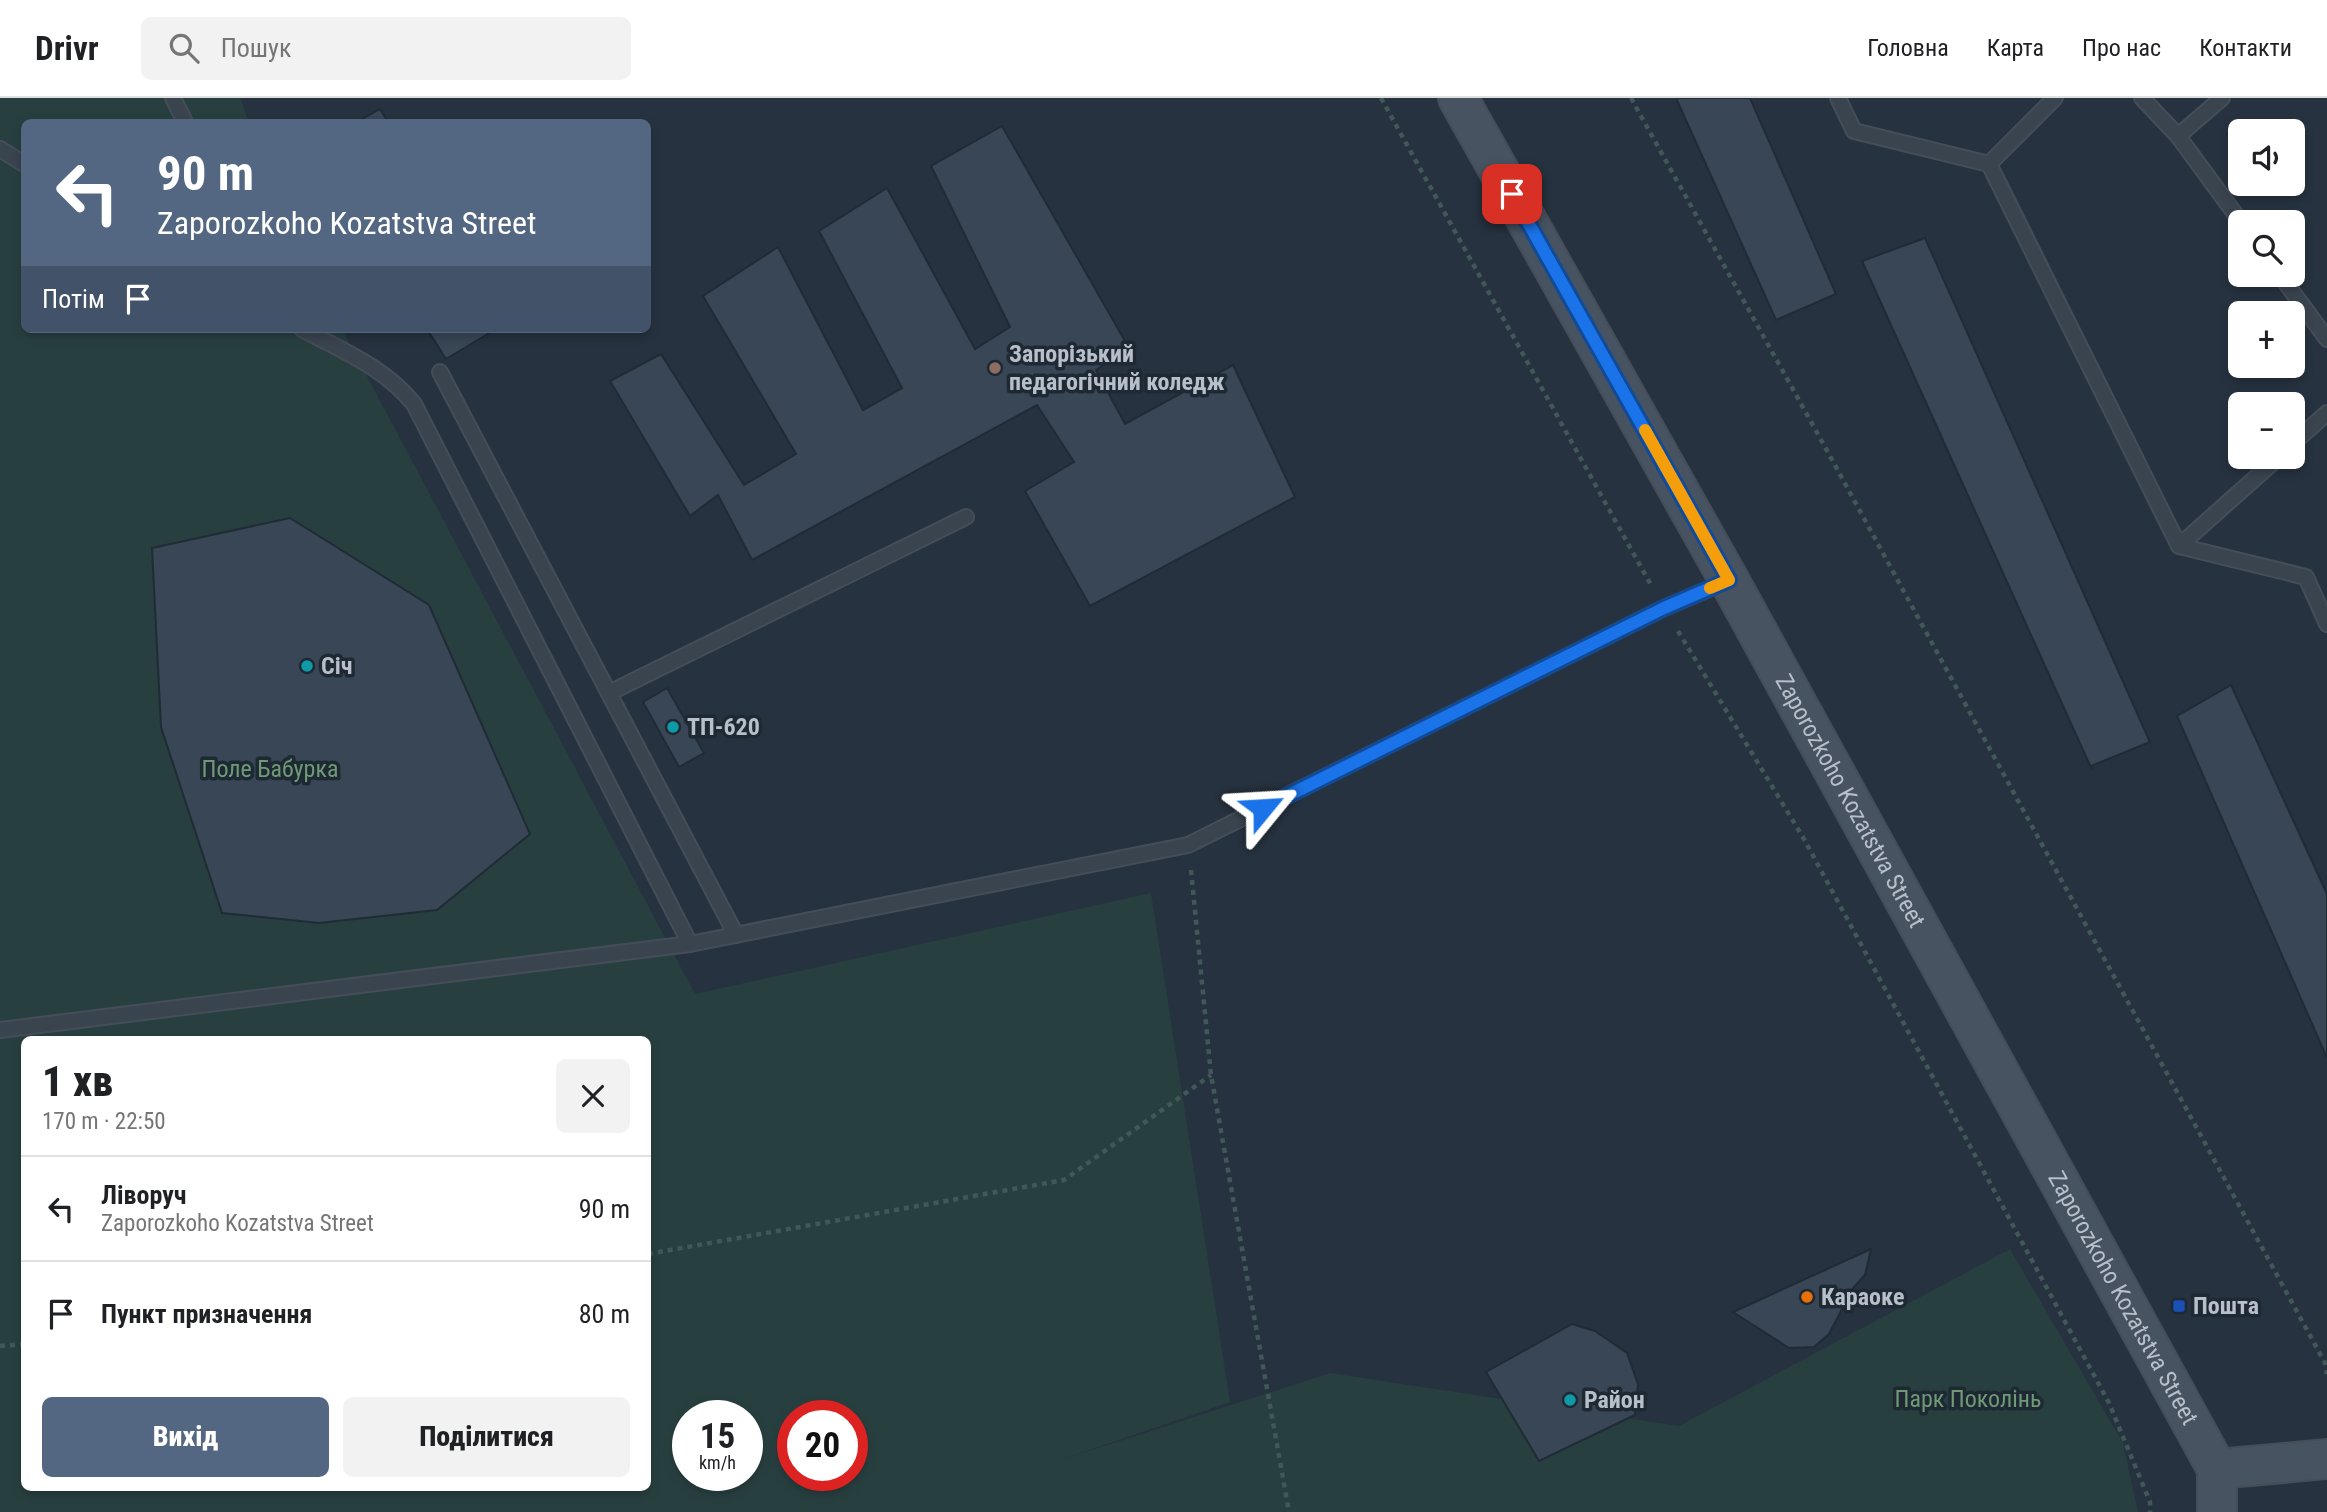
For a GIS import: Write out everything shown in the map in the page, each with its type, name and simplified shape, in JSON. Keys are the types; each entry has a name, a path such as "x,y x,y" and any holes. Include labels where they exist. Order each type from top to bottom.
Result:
{"street":[{"name":"Zaporozkoho Kozatstva Street","path":"1458,98 1729,580 2217,1469 2217,1512"},
{"path":"2217,1469 2327,1459"}],"lane":[{"path":"173,98 184,119"},
{"path":"1838,98 1854,131 1989,164 2179,546 2306,577 2327,624"},
{"path":"1989,164 2055,98"},
{"path":"2142,98 2178,136 2232,210"},
{"path":"2178,136 2222,98"},
{"path":"0,149 21,162"},
{"path":"2289,287 2327,339"},
{"path":"310,333 372,365 396,382 414,404 690,944"},
{"path":"440,372 736,935"},
{"path":"2305,433 2327,414"},
{"path":"2179,546 2266,469"},
{"path":"609,693 966,517"},
{"path":"0,1030 690,944 1188,845 1664,608 1729,580"}],"path":[{"path":"1381,98 1664,608 1804,839 2109,1403 2150,1502 2150,1512"},
{"path":"1631,98 2326,1363 2327,1374"},
{"path":"1188,845 1211,1075 1289,1512"},
{"path":"651,1253 1064,1180 1211,1075"},
{"path":"0,1346 21,1343"}],"green space":[{"name":"Поле Бабурка","path":"0,98 240,98 248,119 21,119 21,333 344,333 695,994 1151,893 1230,1402 1058,1461 1330,1373 1679,1426 2010,1249 2123,1443 2138,1512 0,1512"}],"building":[{"path":"1676,98 1750,98 1836,294 1776,320"},
{"path":"380,109 386,119 362,119"},
{"name":"Запорізький педагогічний коледж","path":"1002,126 1129,348 1096,370 1125,424 1233,365 1295,497 1090,606 1025,491 1074,462 1037,405 752,560 718,495 690,516 610,381 661,354 744,485 796,454 703,296 778,247 863,410 902,388 819,231 887,188 975,349 1010,327 931,166"},
{"path":"1925,238 2150,742 2091,766 2092,770 1862,261"},
{"path":"430,333 489,333 446,359"},
{"name":"Січ","path":"290,518 429,605 530,834 437,910 319,923 222,913 161,727 152,548"},
{"path":"2231,685 2327,894 2327,1058 2177,716"},
{"name":"ТП-620","path":"667,688 704,753 679,767 643,702"},
{"name":"Караоке","path":"1871,1249 1865,1275 1853,1288 1829,1334 1814,1347 1789,1348 1733,1312"},
{"name":"Район","path":"1572,1324 1595,1331 1627,1353 1638,1384 1635,1415 1539,1461 1486,1372"}],"slow traffic":[{"path":"1645,430 1729,580 1710,588"}],"place":[{"name":"Запорізький педагогічний коледж","path":"995,368"},
{"name":"Січ","path":"307,666"},
{"name":"ТП-620","path":"673,727"},
{"name":"Караоке","path":"1807,1297"},
{"name":"Пошта","path":"2179,1306"},
{"name":"Район","path":"1570,1400"}],"route":[{"path":"1263,808 1664,608 1729,580 1512,194"}],"park label":[{"name":"Парк Поколінь","path":"1968,1399"}]}
